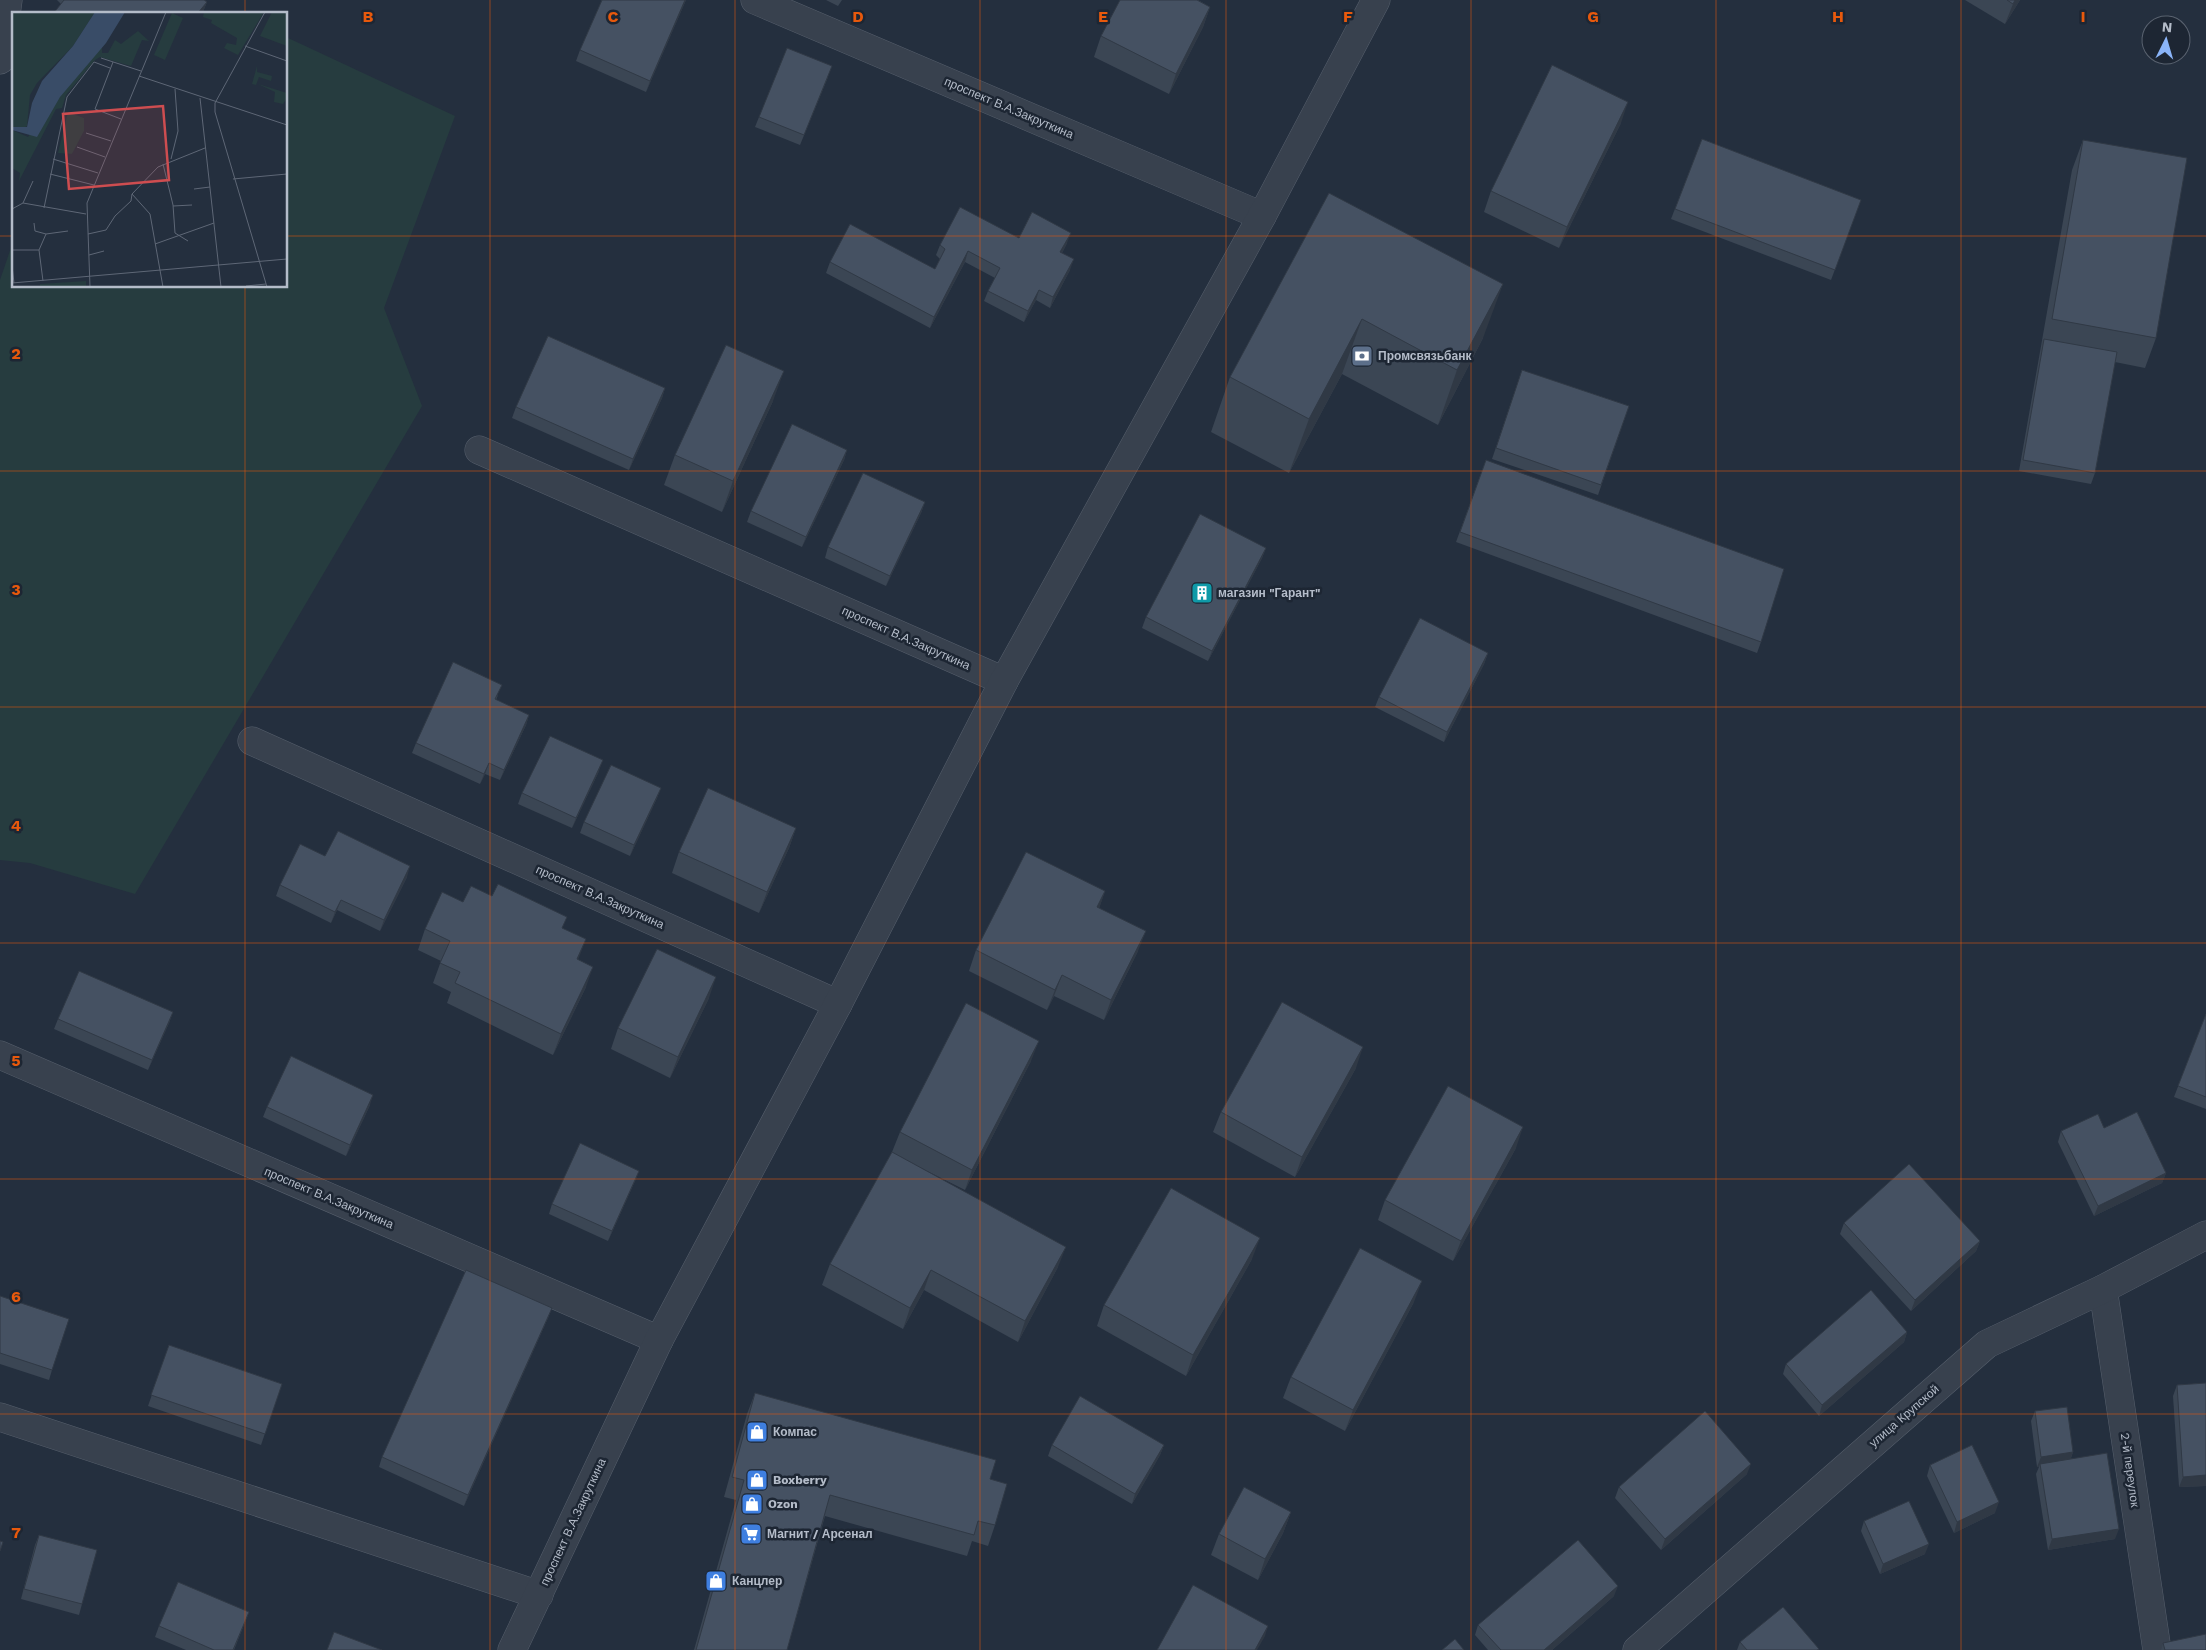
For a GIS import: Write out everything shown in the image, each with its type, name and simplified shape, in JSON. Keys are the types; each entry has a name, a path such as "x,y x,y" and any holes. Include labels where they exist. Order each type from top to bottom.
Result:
{"street":[{"path":"0,60 8,0"},
{"name":"проспект В.А.Закруткина","path":"755,0 1262,216"},
{"name":"проспект В.А.Закруткина","path":"512,1650 658,1340 838,1004 1004,681 1262,216 1376,0"},
{"name":"проспект В.А.Закруткина","path":"479,450 1004,681"},
{"name":"проспект В.А.Закруткина","path":"252,741 838,1004"},
{"name":"проспект В.А.Закруткина","path":"0,1055 658,1340"},
{"name":"улица Крупской","path":"1637,1650 1987,1344 2103,1289 2206,1235"},
{"name":"2-й переулок","path":"2103,1289 2157,1650"},
{"name":"проспект В.А.Закруткина","path":"0,1417 539,1595"}],"green space":[{"path":"288,38 455,116 384,308 422,406 135,894 30,863 0,860 0,280 12,245 12,288 288,288"}],"building":[{"path":"64,0 204,0 207,2 199,12 55,12"},
{"path":"602,0 685,0 650,81 580,50"},
{"path":"1120,0 1197,0 1210,7 1176,74 1101,36"},
{"path":"2007,0 2015,0 2013,4"},
{"path":"787,48 832,66 804,135 759,117"},
{"path":"1552,65 1628,102 1567,227 1491,191"},
{"path":"1702,139 1861,200 1835,270 1675,209"},
{"path":"2083,140 2187,158 2156,338 2052,319"},
{"path":"1329,193 1503,284 1457,370 1362,319 1309,419 1230,377"},
{"path":"960,207 1019,238 1032,212 1071,233 1060,252 1074,259 1053,297 1039,290 1028,311 988,291 1000,268 968,251 934,317 830,262 850,224 935,269 945,249 940,245"},
{"path":"548,336 665,388 633,459 516,407"},
{"path":"2044,339 2117,352 2095,473 2023,460"},
{"path":"726,345 784,371 733,481 675,455"},
{"path":"1522,370 1629,406 1601,485 1496,448"},
{"path":"792,424 847,450 806,537 751,511"},
{"path":"1486,460 1784,569 1761,642 1460,532"},
{"path":"863,473 925,502 890,576 828,547"},
{"name":"магазин \"Гарант\"","path":"1200,514 1266,548 1212,651 1146,617"},
{"path":"1420,618 1488,653 1447,732 1379,697"},
{"path":"453,662 502,685 495,699 529,715 504,770 489,763 484,774 416,743"},
{"path":"550,736 603,760 576,818 522,793"},
{"path":"611,765 661,788 634,845 584,822"},
{"path":"708,788 796,828 767,892 679,852"},
{"path":"338,831 410,866 384,920 341,900 335,912 280,885 300,844 325,856"},
{"path":"1026,852 1105,891 1097,907 1146,931 1111,1000 1062,975 1055,990 976,950"},
{"path":"498,884 567,917 562,928 586,939 577,959 593,967 561,1034 455,983 460,972 440,963 450,941 425,929 442,892 463,902 471,886 492,896"},
{"path":"657,949 716,977 678,1057 618,1028"},
{"path":"79,971 173,1012 152,1060 58,1019"},
{"path":"1282,1002 1363,1047 1302,1157 1221,1112"},
{"path":"966,1003 1039,1041 972,1170 900,1132"},
{"path":"2206,1014 2206,1097 2178,1086"},
{"path":"291,1056 373,1095 350,1145 267,1107"},
{"path":"1448,1086 1523,1127 1461,1241 1385,1200"},
{"path":"2137,1112 2166,1173 2098,1206 2061,1131 2098,1114 2104,1128"},
{"path":"580,1143 639,1171 612,1231 552,1204"},
{"path":"892,1152 1066,1247 1025,1321 931,1270 910,1308 830,1264"},
{"path":"1909,1164 1980,1241 1915,1300 1844,1223"},
{"path":"1171,1188 1260,1238 1193,1355 1104,1305"},
{"path":"1360,1248 1422,1281 1353,1410 1291,1377"},
{"path":"466,1270 552,1308 468,1495 382,1457"},
{"path":"1871,1290 1907,1332 1822,1405 1786,1364"},
{"path":"0,1296 69,1319 52,1370 0,1353"},
{"path":"169,1345 282,1384 265,1434 151,1395"},
{"path":"2206,1383 2206,1475 2183,1477 2177,1385"},
{"path":"755,1393 996,1460 990,1479 1007,1484 995,1525 978,1521 974,1535 830,1495 787,1650 696,1650 744,1480 732,1477"},
{"path":"1080,1396 1164,1445 1135,1494 1052,1445"},
{"path":"2067,1407 2073,1452 2041,1457 2035,1411"},
{"path":"1705,1411 1751,1464 1665,1539 1619,1487"},
{"path":"1972,1445 1999,1502 1957,1522 1930,1465"},
{"path":"2107,1453 2119,1529 2052,1539 2040,1464"},
{"path":"1244,1487 1291,1512 1265,1559 1219,1534"},
{"path":"1909,1501 1929,1544 1883,1564 1864,1521"},
{"path":"39,1535 97,1550 82,1604 24,1589"},
{"path":"1578,1540 1618,1586 1544,1650 1501,1650 1478,1625"},
{"path":"178,1582 249,1612 233,1650 214,1650 159,1626"},
{"path":"1193,1585 1268,1626 1255,1650 1157,1650"},
{"path":"1783,1607 1819,1649 1747,1650 1740,1642"},
{"path":"334,1632 382,1650 327,1650"},
{"path":"2206,1634 2206,1650 2165,1650 2163,1643"},
{"path":"1455,1639 1464,1650 1442,1650"}],"place":[{"name":"Промсвязьбанк","path":"1362,356"},
{"name":"магазин \"Гарант\"","path":"1202,593"},
{"name":"Компас","path":"757,1432"},
{"name":"Boxberry","path":"757,1480"},
{"name":"Ozon","path":"752,1504"},
{"name":"Магнит / Арсенал","path":"751,1534"},
{"name":"Канцлер","path":"716,1581"}]}
